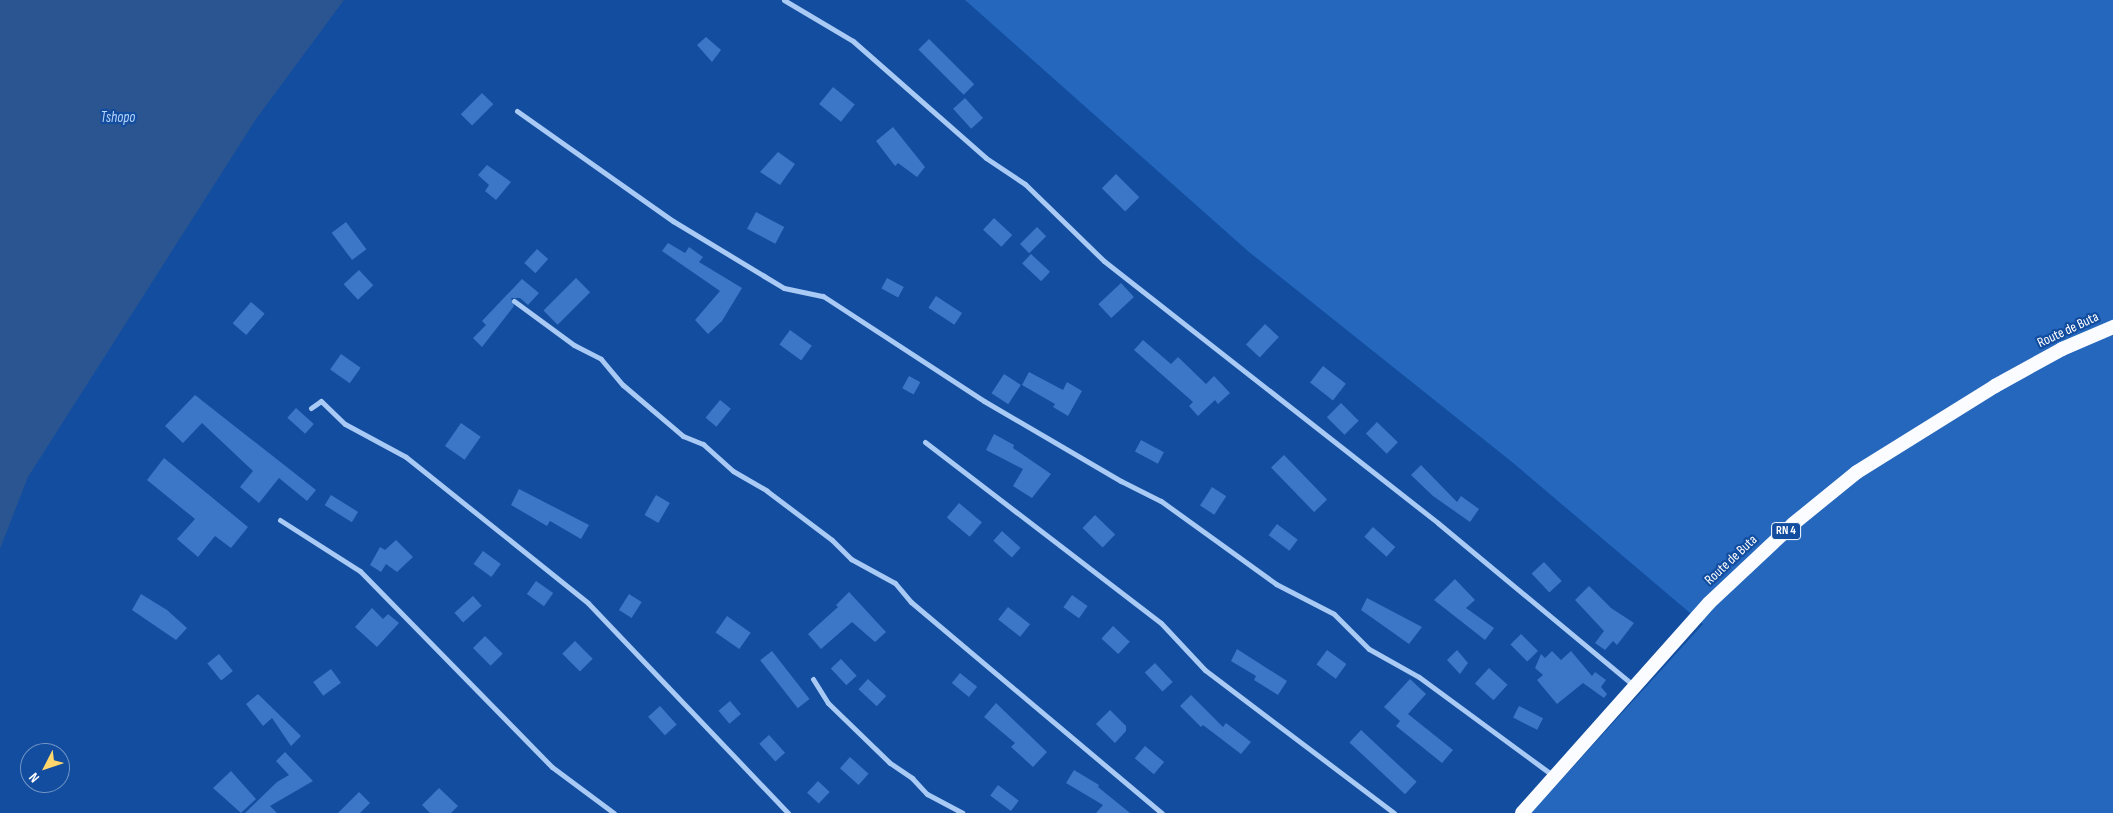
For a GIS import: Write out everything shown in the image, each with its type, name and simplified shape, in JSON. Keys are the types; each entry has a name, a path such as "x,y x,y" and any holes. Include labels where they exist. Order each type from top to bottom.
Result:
{"highway":[{"name":"Route de Buta","path":"1522,813 1709,603 1793,524 1857,472 1919,430 2062,349 2113,327"}],"street":[{"path":"784,0 853,41 986,158 1025,184 1104,261 1438,523 1634,687"},
{"path":"517,111 673,221 784,288 823,296 984,400 1121,481 1161,501 1276,584 1334,614 1368,649 1419,677 1554,776"},
{"path":"514,301 569,342 601,359 623,386 683,436 703,444 733,471 767,491 832,540 851,559 895,583 911,602 1162,813"},
{"path":"311,408 321,402 345,424 406,457 588,603 788,813"},
{"path":"925,442 1160,624 1205,670 1394,813"},
{"path":"280,520 360,570 552,767 614,813"},
{"path":"812,679 828,703 890,763 912,778 927,794 962,813"}],"shaded area":[{"path":"965,0 2113,0 2113,813 1531,813 1703,624 1512,462 1249,252"}],"water":[{"name":"Tshopo","path":"0,0 344,0 256,119 28,477 0,549"}],"building":[{"path":"706,37 721,50 712,62 697,45"},
{"path":"929,39 974,84 964,95 918,50"},
{"path":"833,87 855,105 841,122 819,104"},
{"path":"482,93 493,104 472,126 461,114"},
{"path":"965,98 983,118 971,129 953,109"},
{"path":"893,127 925,167 917,177 898,163 895,166 876,141"},
{"path":"778,152 795,164 780,185 760,172"},
{"path":"487,165 511,182 496,200 485,191 489,185 478,175"},
{"path":"1116,174 1139,197 1125,211 1102,188"},
{"path":"756,212 784,227 775,244 747,229"},
{"path":"994,218 1012,235 1001,247 983,230"},
{"path":"346,222 366,249 352,260 332,233"},
{"path":"1037,227 1046,236 1029,253 1020,244"},
{"path":"668,243 685,253 689,247 703,257 699,262 742,288 722,321 708,334 695,320 720,291 662,251"},
{"path":"537,249 548,259 535,273 524,263"},
{"path":"1031,254 1050,272 1041,281 1022,264"},
{"path":"359,270 373,285 358,300 344,284"},
{"path":"576,278 590,292 558,325 543,311"},
{"path":"887,278 904,287 898,298 881,289"},
{"path":"522,279 539,293 528,305 520,298 511,298 514,306 482,347 473,338 486,325 482,321"},
{"path":"1121,283 1134,297 1111,318 1098,304"},
{"path":"936,296 962,313 954,325 928,308"},
{"path":"251,302 265,314 246,335 233,323"},
{"path":"1265,324 1279,337 1260,357 1246,344"},
{"path":"790,330 812,346 801,360 779,345"},
{"path":"1143,340 1171,364 1178,357 1206,384 1214,376 1230,393 1218,404 1215,400 1198,416 1189,406 1193,402 1134,350"},
{"path":"341,354 361,368 350,383 330,370"},
{"path":"1323,366 1346,384 1333,400 1310,383"},
{"path":"1029,372 1063,390 1067,382 1082,391 1068,416 1053,407 1055,404 1022,385"},
{"path":"1004,374 1021,385 1008,404 991,393"},
{"path":"909,376 920,382 914,395 902,388"},
{"path":"195,395 316,490 307,501 279,478 259,503 240,487 253,471 202,423 183,443 165,426"},
{"path":"720,400 731,409 716,427 706,418"},
{"path":"1341,403 1359,421 1345,435 1327,417"},
{"path":"296,408 314,424 305,434 287,418"},
{"path":"1377,422 1398,442 1387,454 1366,434"},
{"path":"461,423 481,437 465,460 445,446"},
{"path":"994,434 1014,445 1013,448 1051,474 1032,498 1013,486 1023,469 986,450"},
{"path":"1141,440 1164,452 1158,464 1135,451"},
{"path":"1284,455 1327,500 1314,512 1271,468"},
{"path":"164,458 248,527 231,548 215,536 198,557 177,539 195,519 147,480"},
{"path":"1421,465 1457,502 1461,496 1479,509 1470,522 1433,496 1411,475"},
{"path":"1212,487 1226,496 1214,515 1200,505"},
{"path":"519,489 589,525 581,539 550,521 547,526 511,505"},
{"path":"331,495 358,512 352,522 325,505"},
{"path":"656,495 670,503 658,523 644,515"},
{"path":"959,503 982,522 970,537 947,518"},
{"path":"1095,515 1115,534 1103,547 1082,528"},
{"path":"1277,524 1298,540 1289,551 1269,535"},
{"path":"1373,527 1395,547 1387,557 1364,537"},
{"path":"1002,531 1021,548 1012,557 993,541"},
{"path":"396,540 413,557 397,572 386,564 381,572 370,565 380,547 385,550"},
{"path":"483,551 501,564 491,577 474,564"},
{"path":"1544,562 1562,581 1549,593 1532,574"},
{"path":"1455,579 1475,600 1466,608 1494,628 1485,640 1434,600"},
{"path":"536,581 553,593 544,606 527,594"},
{"path":"1589,586 1611,608 1634,623 1617,645 1613,641 1605,650 1595,643 1604,631 1575,600"},
{"path":"849,592 886,632 875,642 852,622 821,649 808,634 838,607 836,605"},
{"path":"141,594 167,610 187,628 176,640 132,610"},
{"path":"629,594 642,602 632,618 619,610"},
{"path":"1072,595 1088,606 1079,618 1063,607"},
{"path":"473,596 482,606 463,622 454,613"},
{"path":"1367,598 1422,627 1409,644 1361,610"},
{"path":"1008,607 1030,624 1020,637 998,620"},
{"path":"372,608 383,619 388,614 399,623 377,647 355,627"},
{"path":"727,616 751,633 739,649 716,632"},
{"path":"1113,626 1130,642 1118,654 1101,638"},
{"path":"1521,634 1538,651 1527,662 1510,645"},
{"path":"485,636 503,654 491,666 473,648"},
{"path":"575,641 593,659 580,671 562,654"},
{"path":"1237,649 1287,681 1278,695 1254,680 1256,676 1231,661"},
{"path":"1327,650 1346,664 1336,679 1316,665"},
{"path":"1457,650 1468,663 1460,674 1447,660"},
{"path":"772,651 810,699 798,708 760,660"},
{"path":"1552,651 1561,660 1571,651 1592,676 1595,672 1606,680 1601,687 1607,694 1604,698 1583,683 1557,704 1537,680 1543,675 1535,668 1541,654 1545,658"},
{"path":"219,654 233,671 221,681 207,663"},
{"path":"841,659 857,676 846,685 831,669"},
{"path":"1155,663 1173,682 1162,692 1145,673"},
{"path":"1489,668 1508,685 1494,700 1475,684"},
{"path":"331,669 341,683 323,696 313,682"},
{"path":"960,673 977,687 969,697 952,683"},
{"path":"868,679 886,696 877,706 858,689"},
{"path":"1410,679 1426,694 1408,714 1453,750 1442,763 1396,726 1400,721 1384,707"},
{"path":"258,694 301,736 291,746 272,718 263,726 246,704"},
{"path":"1191,695 1223,727 1226,723 1251,742 1241,754 1203,725 1201,727 1180,706"},
{"path":"730,701 741,714 729,724 719,711"},
{"path":"996,703 1047,752 1033,767 1011,747 1015,743 984,717"},
{"path":"660,706 677,725 665,735 648,717"},
{"path":"1519,706 1543,718 1537,730 1513,718"},
{"path":"1110,710 1126,726 1126,731 1115,743 1096,724"},
{"path":"1361,730 1417,782 1405,794 1349,742"},
{"path":"769,735 785,753 775,762 759,744"},
{"path":"1145,746 1164,762 1154,774 1135,758"},
{"path":"285,752 313,781 270,806 277,813 245,813 277,782 289,775 276,761"},
{"path":"850,757 869,774 859,785 840,768"},
{"path":"1074,770 1099,785 1098,787 1130,813 1096,813 1103,805 1066,783"},
{"path":"231,771 256,799 241,813 213,788"},
{"path":"818,781 830,792 819,804 807,793"},
{"path":"998,785 1019,801 1011,811 990,795"},
{"path":"439,788 458,806 451,813 430,813 422,805"},
{"path":"359,792 370,803 360,813 338,813"}]}
